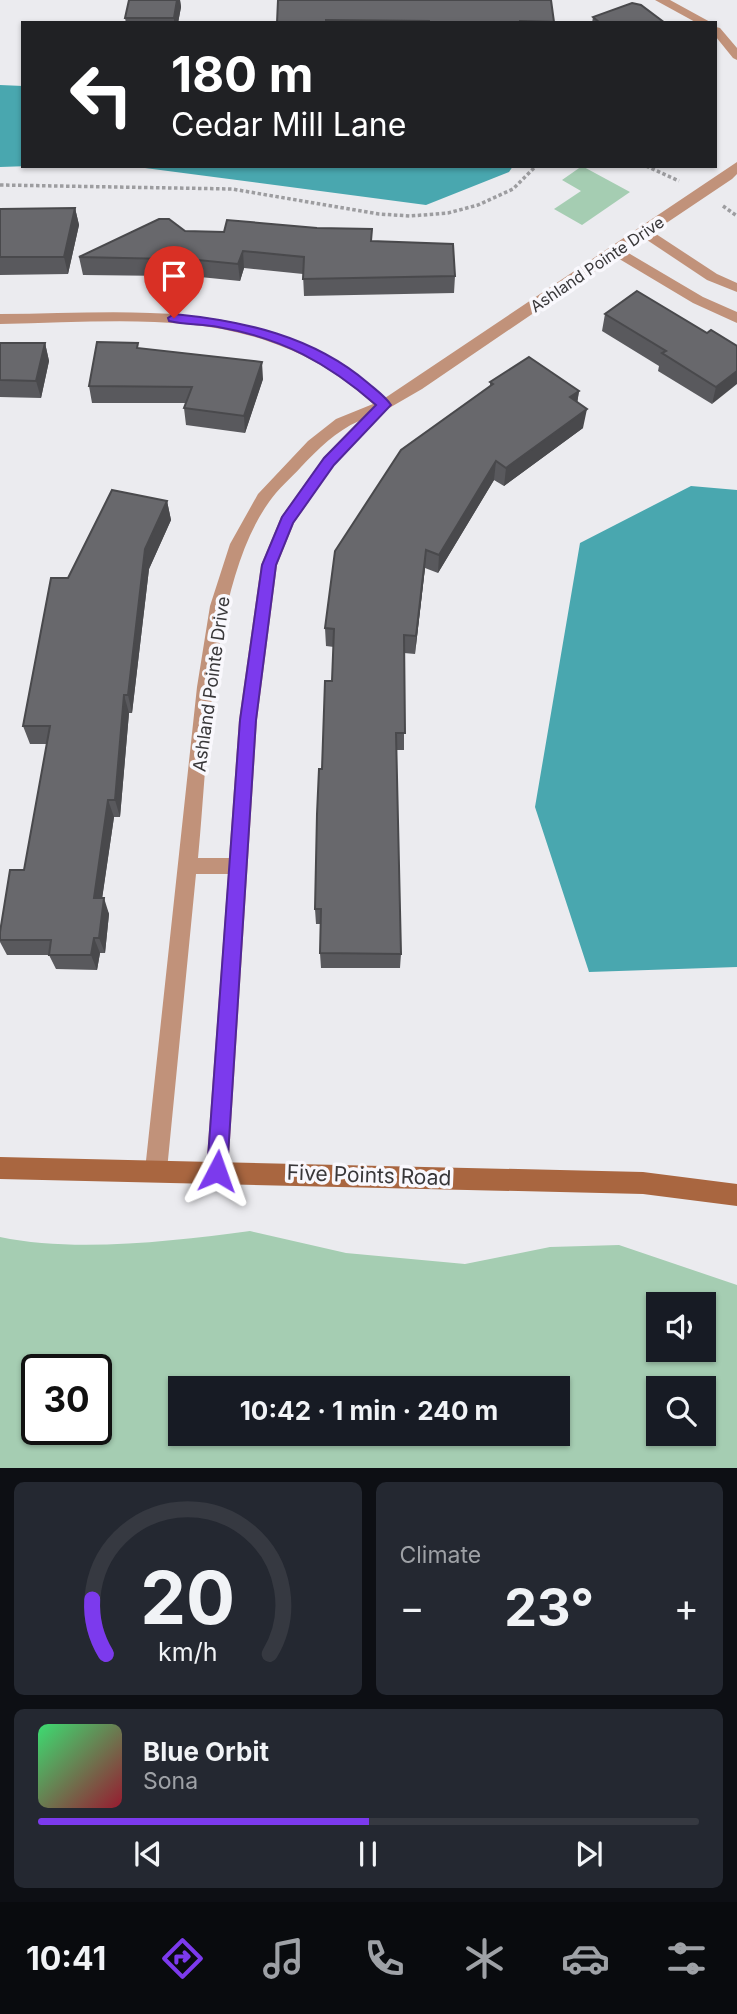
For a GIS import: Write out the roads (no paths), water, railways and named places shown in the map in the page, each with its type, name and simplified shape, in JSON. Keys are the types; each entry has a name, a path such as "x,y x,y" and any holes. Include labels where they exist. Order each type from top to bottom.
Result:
{"street":[{"path":"661,0 701,19"},
{"path":"717,31 737,56"},
{"name":"Ashland Pointe Drive","path":"156,1170 206,687 218,606 238,544 263,498 313,444 341,424 384,405 727,176 737,166"},
{"path":"644,232 712,277 737,288"},
{"path":"615,251 737,318"},
{"path":"723,312 737,298"},
{"path":"0,319 174,318 258,331 301,346 349,374 384,405"},
{"name":"Ashland Pointe Drive","path":"217,1171 248,720 269,565 287,521 329,461 384,405"},
{"path":"188,866 238,866"},
{"name":"Five Points Road","path":"0,1168 643,1183 737,1195"}],"water":[{"path":"0,85 21,86 21,166 0,167"},
{"path":"145,168 512,168 509,172 426,205"},
{"path":"691,486 737,490 737,967 589,972 535,807 580,543"}]}
